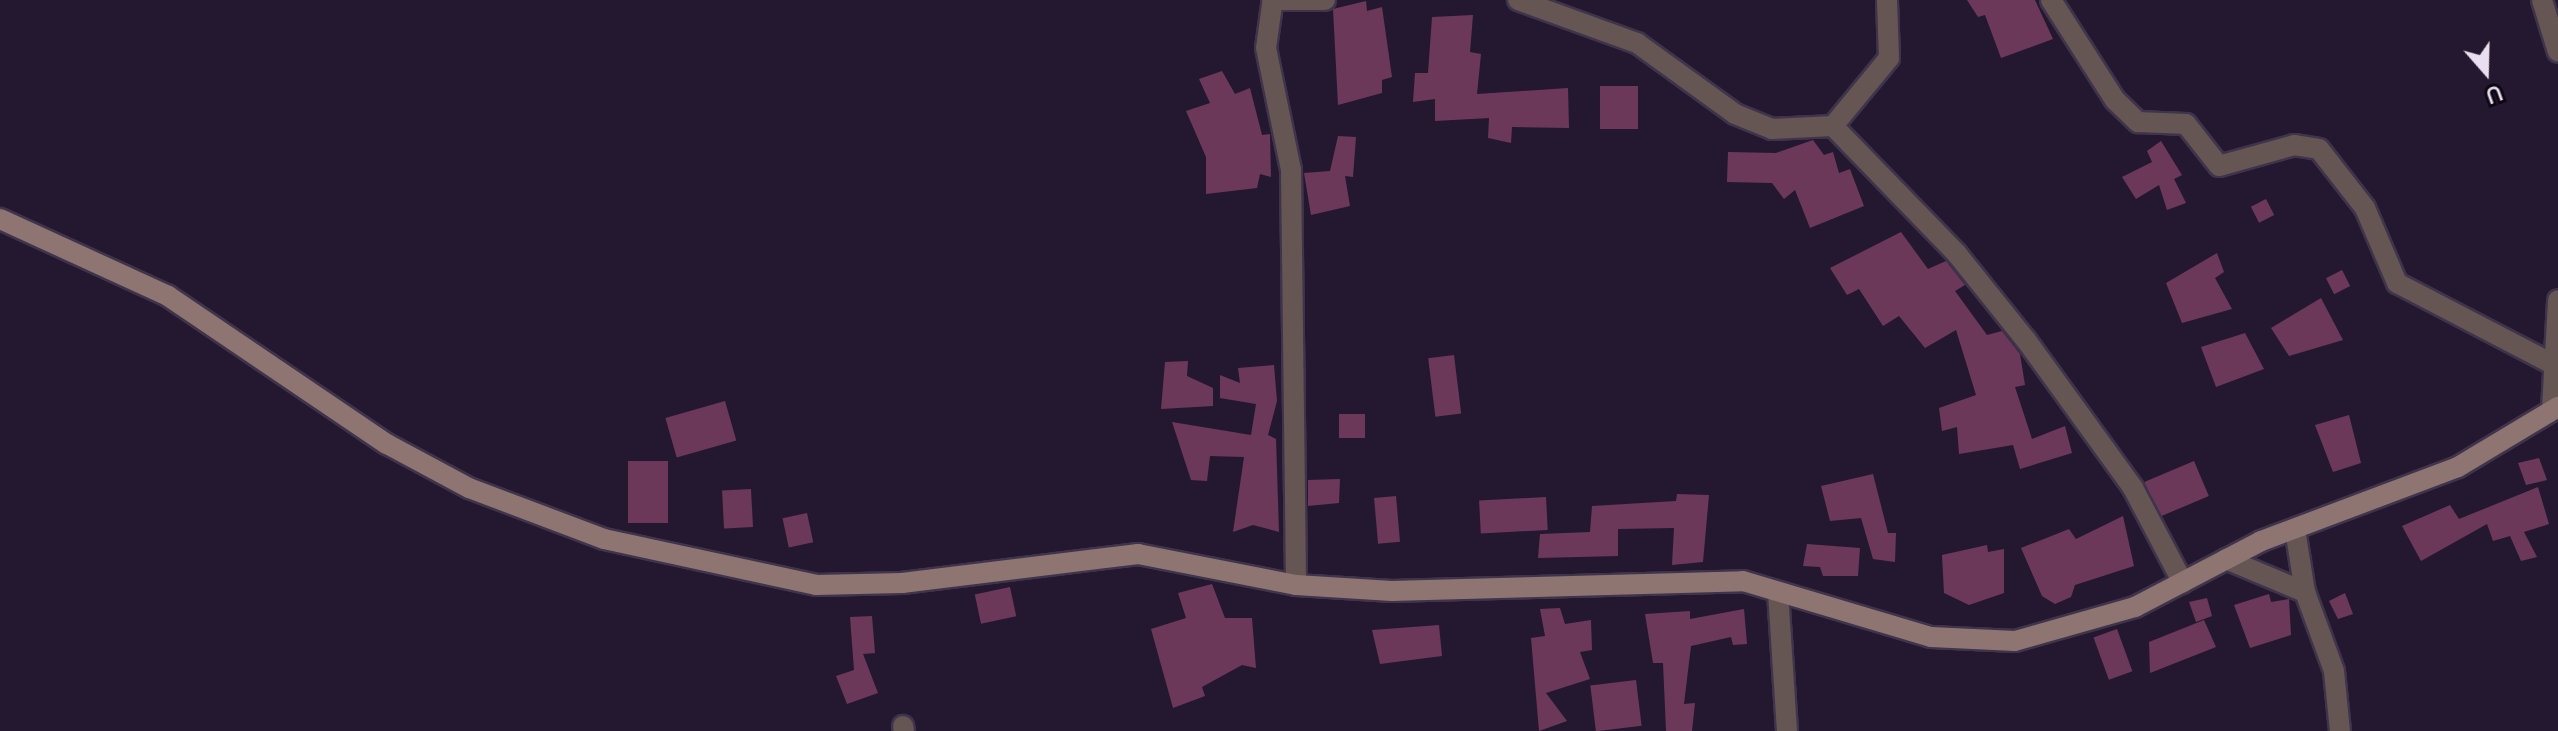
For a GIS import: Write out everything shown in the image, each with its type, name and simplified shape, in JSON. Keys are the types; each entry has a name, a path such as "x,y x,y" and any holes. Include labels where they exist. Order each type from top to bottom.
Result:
{"main road":[{"path":"0,219 168,296 324,397 387,444 564,528 816,585 902,583 1093,556 1138,554 1296,585 1479,590 1673,578 1743,581 1867,621 1986,642 2085,626 2295,529 2458,467 2555,408"}],"street":[{"path":"1296,585 1291,170 1266,48 1272,2 1325,0"},
{"path":"1518,0 1637,43 1735,114 1772,129 1833,126 1889,58 1887,0"},
{"path":"2051,0 2115,100 2138,122 2186,124 2219,166 2294,145 2319,149 2365,208 2397,283 2551,363"},
{"path":"2542,0 2558,52"},
{"path":"1833,126 1957,254 2026,340 2133,488 2183,583"},
{"path":"2555,408 2551,363 2558,300"},
{"path":"2295,529 2305,592 2334,671 2340,731"},
{"path":"2226,559 2305,592"},
{"path":"1778,592 1787,731"}],"building":[{"path":"1967,0 2035,0 2053,39 2001,58 1985,15 1978,17"},
{"path":"1366,1 1367,11 1382,7 1392,77 1382,80 1382,93 1338,105 1333,9"},
{"path":"1473,15 1470,52 1481,54 1477,94 1568,88 1569,128 1512,127 1511,143 1488,138 1489,118 1435,121 1435,99 1413,102 1415,73 1428,73 1432,17"},
{"path":"1222,71 1235,94 1250,88 1262,135 1270,134 1271,177 1260,174 1257,188 1206,194 1206,157 1186,111 1210,103 1199,79"},
{"path":"1600,86 1638,86 1638,129 1600,129"},
{"path":"1338,136 1356,137 1353,177 1345,176 1350,206 1311,215 1304,173 1330,171"},
{"path":"1813,140 1824,155 1833,152 1839,173 1850,169 1864,206 1810,228 1795,190 1784,199 1772,183 1727,182 1728,152 1776,153"},
{"path":"2161,141 2182,175 2174,179 2186,203 2167,210 2159,185 2136,199 2122,177 2152,162 2147,151"},
{"path":"2266,199 2274,215 2259,223 2251,207"},
{"path":"1901,232 1928,269 1946,261 1965,285 1955,291 1987,335 2002,331 2020,354 2025,385 2015,387 2032,439 2065,426 2072,453 2020,469 2013,445 1959,454 1957,427 1942,431 1939,408 1976,395 1956,330 1925,348 1899,316 1883,326 1859,289 1847,295 1830,268"},
{"path":"2217,253 2224,272 2215,278 2232,309 2182,323 2166,283"},
{"path":"2342,270 2350,286 2334,294 2326,278"},
{"path":"2321,298 2343,340 2289,356 2271,328"},
{"path":"2245,333 2264,369 2216,387 2201,347"},
{"path":"1454,355 1461,414 1435,417 1428,358"},
{"path":"1188,361 1187,376 1213,388 1213,406 1161,409 1165,362"},
{"path":"1274,365 1277,401 1268,435 1276,439 1279,532 1253,525 1233,532 1244,457 1210,456 1207,481 1191,480 1172,422 1251,435 1256,404 1220,398 1220,375 1240,383 1238,368"},
{"path":"725,401 736,440 677,458 665,418"},
{"path":"1339,414 1365,414 1365,438 1339,438"},
{"path":"2349,415 2361,463 2333,472 2315,425"},
{"path":"2539,458 2547,480 2526,485 2518,463"},
{"path":"628,461 668,461 668,523 628,523"},
{"path":"2194,461 2209,496 2159,517 2144,482"},
{"path":"1873,474 1888,533 1896,533 1895,562 1873,559 1861,518 1830,521 1821,486"},
{"path":"1340,479 1339,503 1308,506 1308,480"},
{"path":"2538,487 2549,524 2524,532 2537,557 2521,561 2510,536 2493,541 2487,524 2421,561 2402,526 2450,505 2459,519"},
{"path":"751,489 753,527 724,528 722,491"},
{"path":"1677,494 1709,495 1703,562 1672,565 1674,528 1618,529 1618,556 1538,558 1540,534 1590,532 1592,506 1676,501"},
{"path":"1396,496 1400,542 1378,544 1374,498"},
{"path":"1546,497 1548,530 1481,533 1479,501"},
{"path":"807,513 813,542 789,548 783,518"},
{"path":"2123,516 2134,566 2075,585 2071,597 2055,604 2042,596 2021,548 2069,529 2076,539"},
{"path":"1807,544 1860,548 1858,576 1823,576 1820,567 1803,566"},
{"path":"1987,545 1988,552 2004,549 2004,593 1969,605 1944,593 1942,555"},
{"path":"1212,584 1225,618 1252,618 1256,668 1242,665 1202,687 1205,696 1173,708 1151,629 1186,618 1178,593"},
{"path":"1010,587 1016,616 981,624 975,594"},
{"path":"2345,593 2353,614 2338,619 2329,601"},
{"path":"2269,594 2271,602 2289,599 2291,635 2250,648 2234,605"},
{"path":"2207,598 2212,616 2196,622 2189,602"},
{"path":"1560,608 1565,624 1591,620 1592,650 1580,652 1590,679 1546,693 1567,721 1539,731 1531,638 1545,636 1540,609"},
{"path":"1744,609 1747,644 1733,645 1731,637 1691,646 1684,704 1695,703 1692,731 1666,731 1663,663 1653,663 1645,614 1690,611 1690,619"},
{"path":"872,616 875,653 863,654 878,693 847,704 836,676 854,670 850,617"},
{"path":"2204,620 2216,647 2150,673 2149,642"},
{"path":"1439,625 1442,656 1380,664 1372,630"},
{"path":"2117,629 2132,671 2109,680 2094,638"},
{"path":"1636,680 1642,726 1596,731 1590,686"}]}
